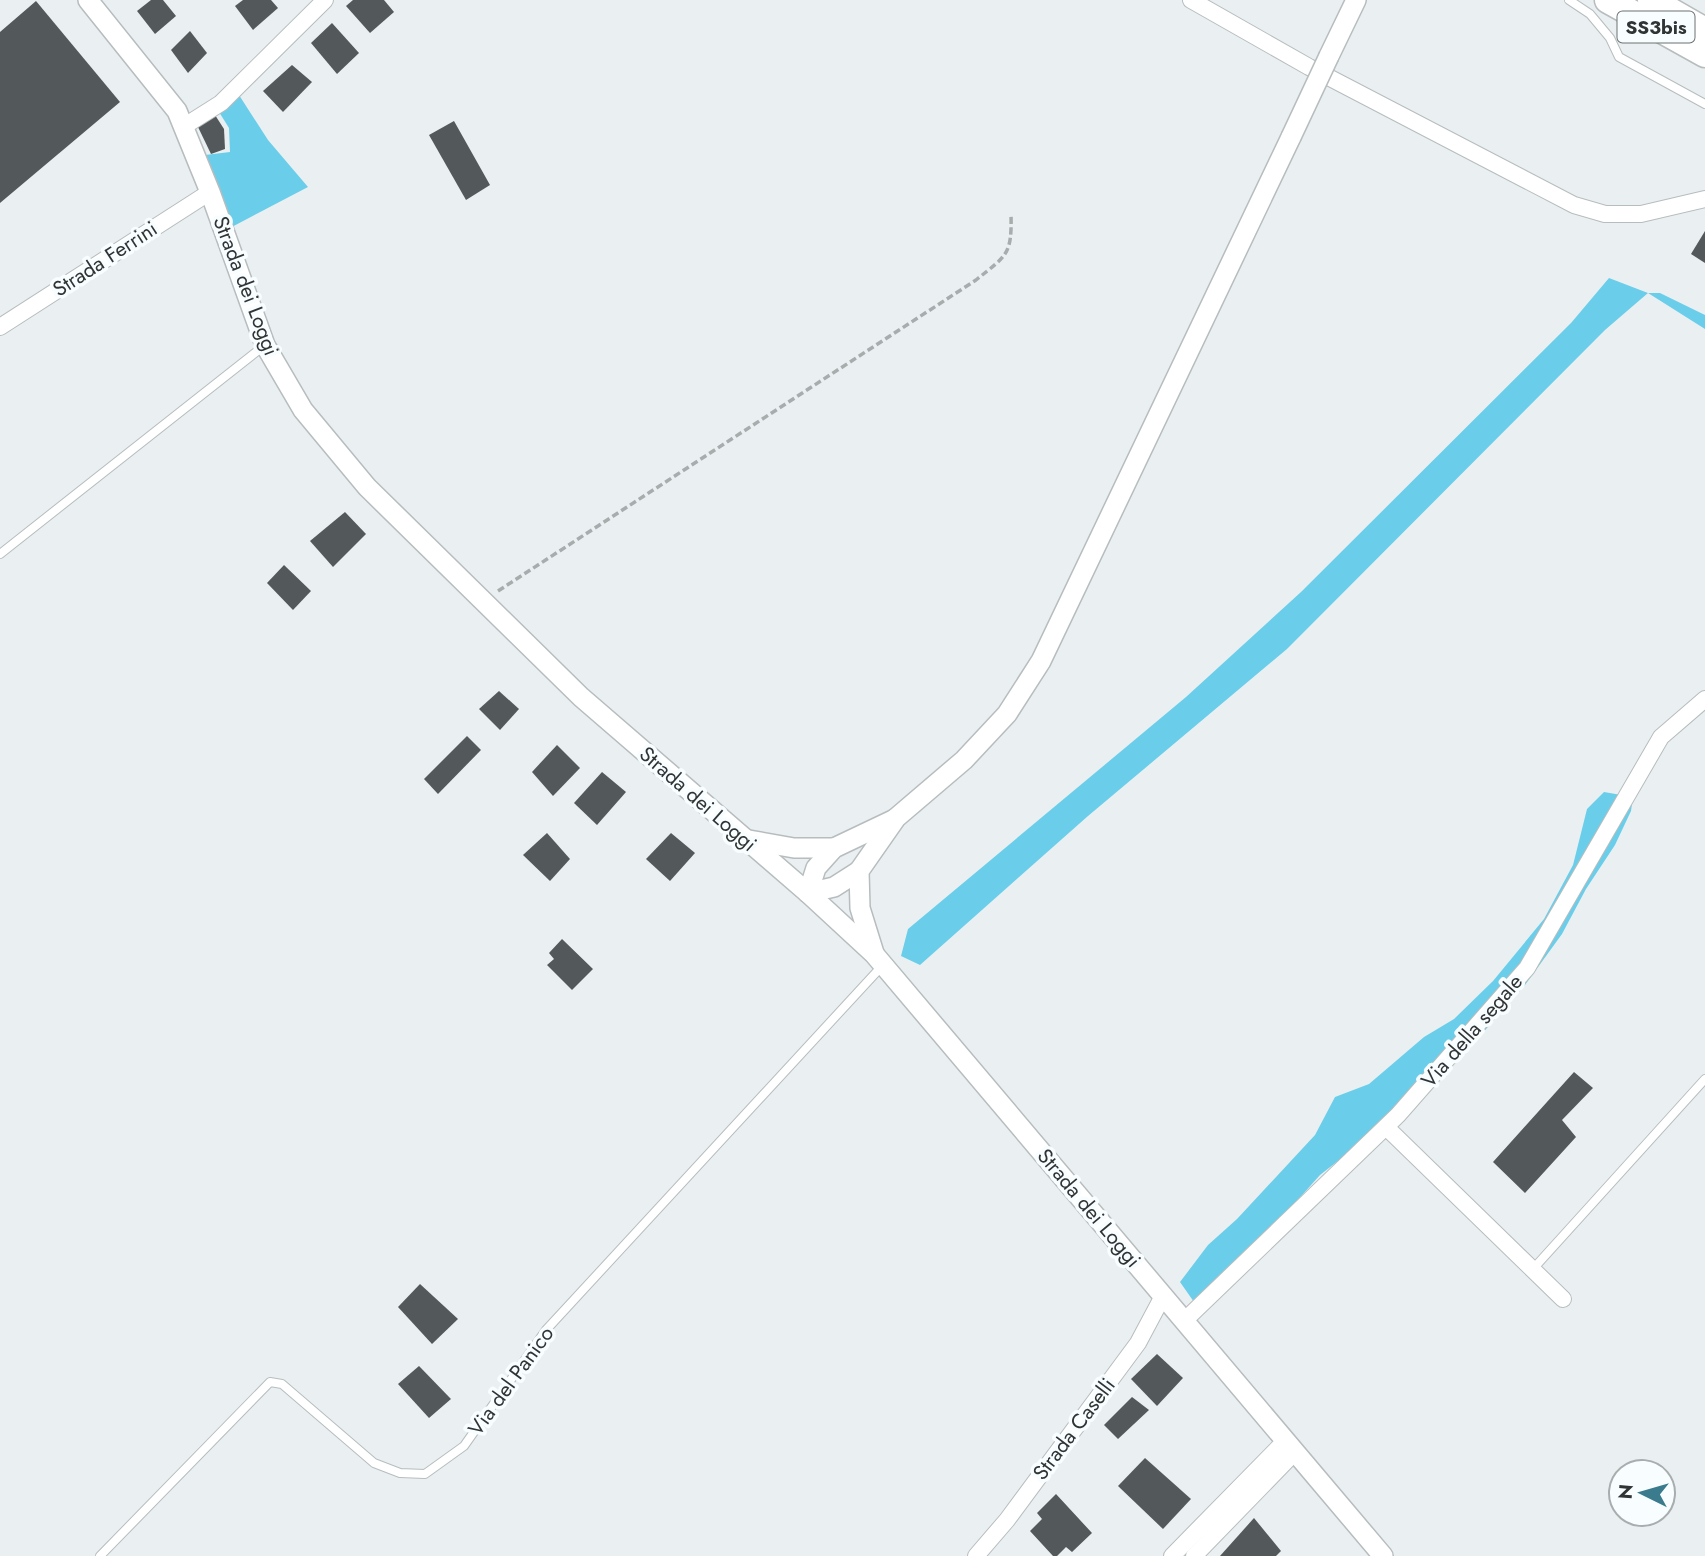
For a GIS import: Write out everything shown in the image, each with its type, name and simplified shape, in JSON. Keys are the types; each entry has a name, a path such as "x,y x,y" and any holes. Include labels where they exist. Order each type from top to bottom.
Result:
{"highway":[{"name":"SS3bis","path":"1608,0 1705,54"},
{"name":"SS3bis","path":"1651,0 1705,31"}],"street":[{"name":"Strada dei Loggi","path":"88,0 177,111 210,192 265,345 303,410 367,487 581,697 808,893 879,959 1383,1556"},
{"path":"183,127 221,103 325,0"},
{"path":"1191,0 1309,67 1574,205 1605,214 1642,214 1705,199"},
{"path":"808,893 816,868 834,848 896,818 964,760 1007,714 1041,661 1355,0"},
{"name":"Strada Ferrini","path":"0,327 210,192"},
{"name":"Via della segale","path":"1184,1321 1386,1127 1527,968 1661,737 1705,699"},
{"path":"808,893 834,887 859,872 896,818"},
{"path":"745,839 794,848 834,848"},
{"path":"859,872 860,908 879,959"},
{"path":"1386,1127 1563,1299"},
{"name":"Strada Caselli","path":"976,1556 1007,1520 1138,1343 1163,1296"},
{"path":"1172,1556 1290,1446"},
{"path":"1194,1556 1290,1446"}],"lane":[{"path":"1569,0 1590,13 1610,38 1619,57 1705,104"},
{"path":"0,554 265,345"},
{"name":"Via del Panico","path":"100,1556 270,1382 282,1384 374,1463 400,1473 425,1474 464,1446 546,1329 879,959"},
{"path":"1533,1269 1705,1079"}],"path":[{"path":"486,604 502,587 976,280 1006,255 1012,241 1011,214"}],"shaded area":[{"path":"239,95 268,140 308,187 228,229 205,155 230,152 229,128 219,112"},
{"path":"1609,278 1648,293 1605,330 1287,649 1088,816 920,965 901,956 908,929 1186,697 1301,592 1571,323"},
{"path":"1648,293 1660,293 1705,315 1705,329"},
{"path":"1604,792 1633,797 1631,811 1615,845 1586,889 1562,934 1525,985 1464,1054 1413,1091 1357,1146 1320,1175 1244,1260 1194,1302 1180,1282 1208,1245 1237,1219 1315,1135 1335,1097 1369,1084 1424,1037 1454,1019 1493,981 1544,919 1573,865 1587,809"}],"building":[{"path":"151,0 163,0 176,16 155,34 137,11"},
{"path":"243,0 271,0 278,8 253,30 235,6"},
{"path":"353,0 384,0 394,12 370,33 346,6"},
{"path":"36,1 120,102 0,203 0,32"},
{"path":"332,23 359,53 337,74 311,43"},
{"path":"190,31 207,53 188,73 171,50"},
{"path":"292,65 312,82 283,112 263,91"},
{"path":"215,115 224,129 225,149 211,154 198,127"},
{"path":"454,121 490,185 466,200 429,135"},
{"path":"1705,231 1705,263 1691,254"},
{"path":"345,512 366,534 333,567 310,541"},
{"path":"284,565 311,591 293,610 267,583"},
{"path":"499,691 519,709 500,730 479,709"},
{"path":"467,736 481,750 438,794 424,779"},
{"path":"557,745 580,768 553,796 532,772"},
{"path":"602,772 626,792 597,825 574,803"},
{"path":"547,833 570,859 550,881 523,855"},
{"path":"671,833 695,853 670,881 646,859"},
{"path":"562,939 593,969 572,990 547,965 554,959 549,953"},
{"path":"1574,1072 1593,1088 1562,1120 1576,1137 1525,1193 1493,1162"},
{"path":"420,1284 458,1319 432,1344 398,1307"},
{"path":"1157,1354 1183,1378 1157,1406 1131,1379"},
{"path":"419,1366 451,1399 429,1418 398,1384"},
{"path":"1132,1397 1149,1410 1118,1439 1104,1425"},
{"path":"1145,1458 1191,1499 1163,1529 1118,1486"},
{"path":"1056,1494 1092,1533 1072,1552 1066,1547 1057,1556 1053,1556 1030,1531 1042,1519 1037,1513"},
{"path":"1254,1518 1281,1551 1276,1556 1220,1556"}]}
